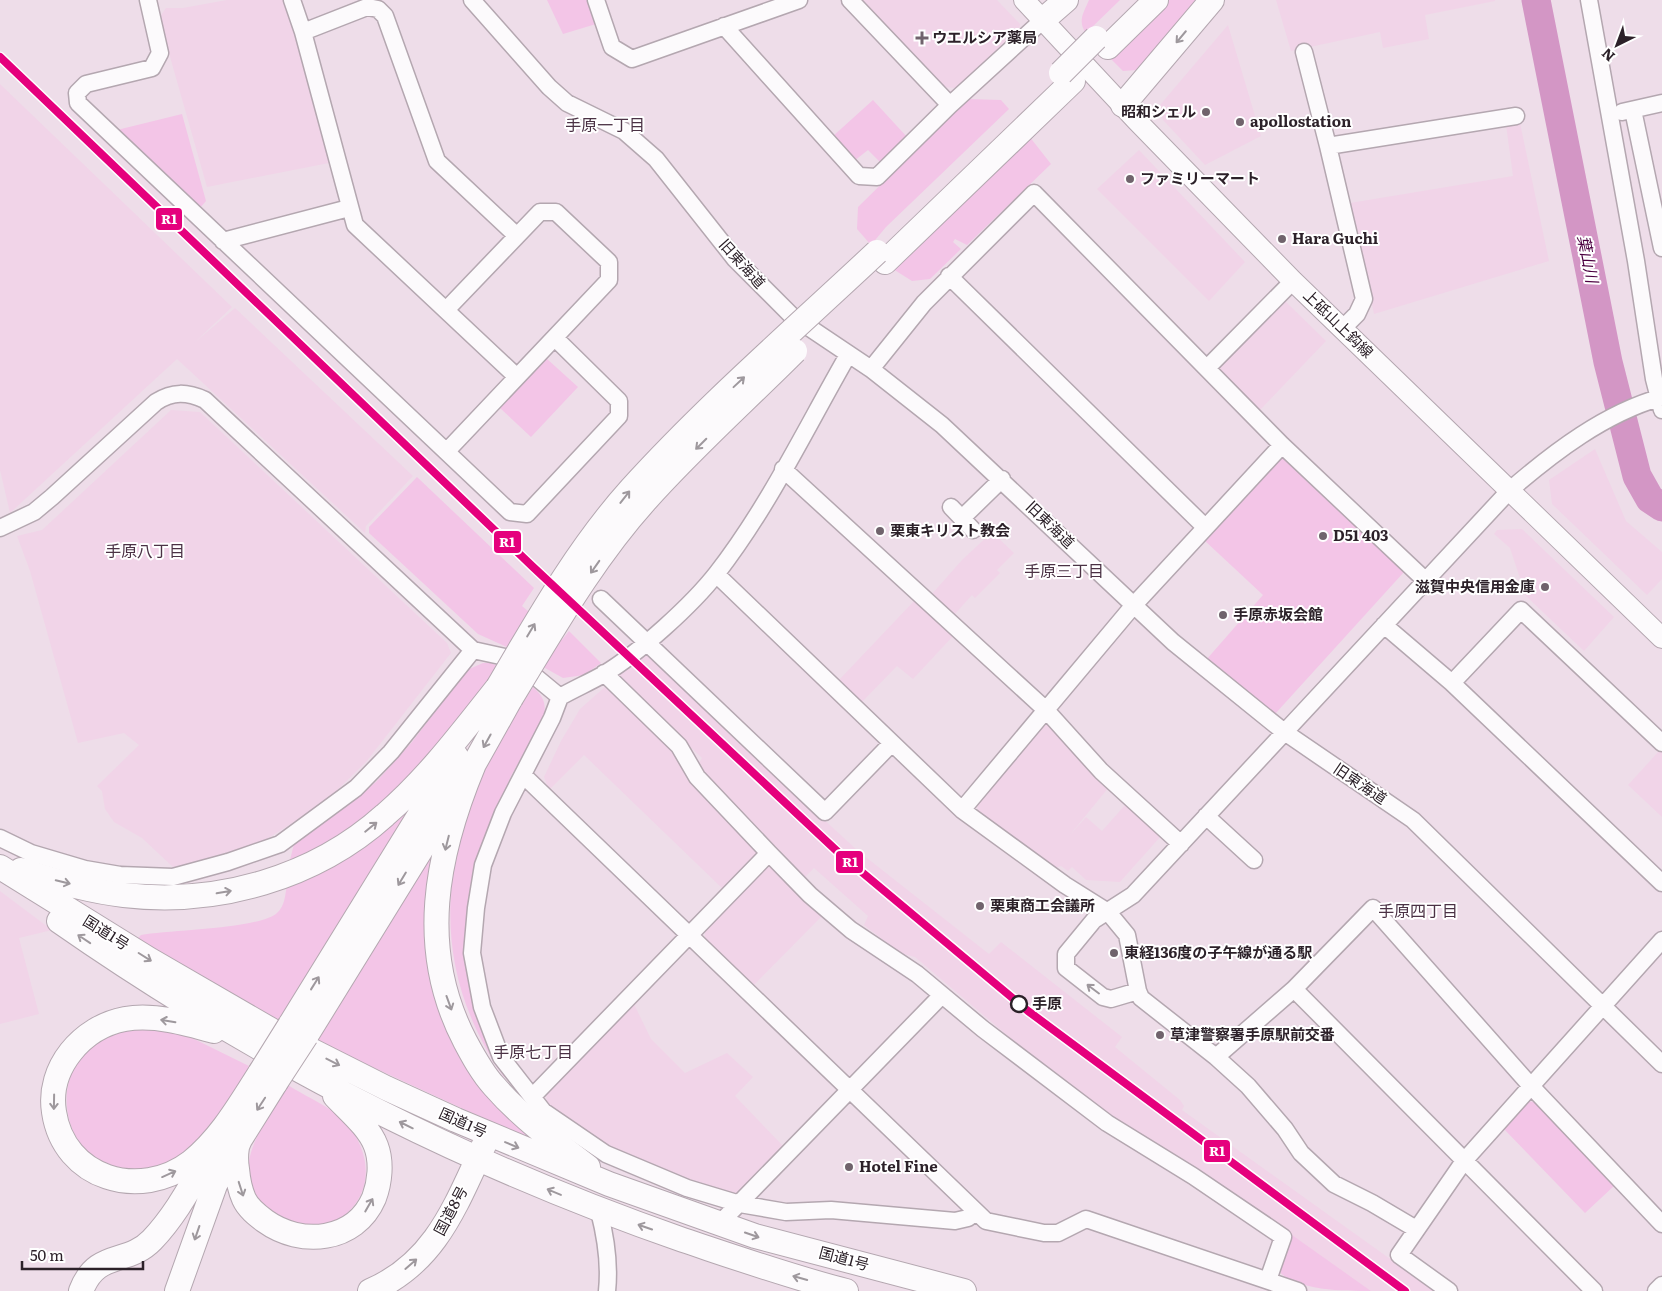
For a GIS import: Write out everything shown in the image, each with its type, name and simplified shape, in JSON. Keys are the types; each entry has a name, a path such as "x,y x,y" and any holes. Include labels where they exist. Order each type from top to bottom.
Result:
{"highway":[{"path":"1033,6 1066,0"},
{"path":"1102,43 1135,0"},
{"path":"609,1184 515,1109 492,1084 462,1034 445,993 438,959 436,926 442,861 450,829 474,764 504,693 542,612 585,548 630,490 695,424 881,257 1102,43 1156,0"},
{"path":"1123,105 1212,0"},
{"path":"0,865 86,888 123,895 158,898 194,897 230,892 294,872 324,858 356,839 385,815 504,693"},
{"path":"298,1030 504,693"},
{"path":"177,1291 239,1122 267,1069 298,1030 474,764"},
{"name":"国道1号","path":"0,865 150,960 272,1030 386,1088 488,1134 609,1184 755,1236 964,1291"},
{"name":"国道1号","path":"0,880 139,975 267,1069 324,1084 477,1158 599,1211 781,1272 846,1291"},
{"path":"239,1122 174,1172 158,1179 138,1182 118,1181 99,1174 82,1162 68,1148 58,1129 54,1111 56,1077 65,1058 77,1044 105,1026 124,1019 164,1020 191,1024 216,1032 267,1069"},
{"path":"239,1122 237,1173 244,1200 255,1214 274,1228 306,1238 344,1232 361,1219 371,1204 378,1187 380,1164 376,1144 365,1129 324,1084"},
{"path":"81,1291 86,1276 102,1263 136,1252 152,1240 239,1122"},
{"name":"国道8号","path":"370,1291 384,1285 412,1264 437,1239 488,1134"},
{"path":"865,1265 879,1275 889,1287 888,1291"}],"main road":[{"name":"上砥山上鈎線","path":"1033,6 1123,105 1293,281 1662,638"}],"street":[{"path":"148,0 160,53 152,68 86,84 77,93 78,103 510,512 527,514 619,416 619,401 555,338"},
{"path":"292,0 303,32 355,225 517,377"},
{"name":"旧東海道","path":"472,0 549,87 567,103 624,131 656,159 735,259 792,316 871,369 942,425 1002,479 1133,606 1173,642 1283,731 1413,820 1662,1064"},
{"path":"596,0 612,47 632,59 799,0"},
{"path":"850,0 950,105"},
{"path":"1138,991 1111,999 1103,997 1066,968 1066,954 1094,920 1133,895 1283,731 1510,490 1541,464 1600,423 1636,404 1661,401 1654,379 1610,113 1589,0"},
{"path":"724,26 859,176 877,177 950,105 1033,6"},
{"path":"303,32 367,7 378,9 385,16 437,161 516,236"},
{"path":"1304,52 1364,299 1357,314 1342,329"},
{"path":"1610,113 1662,103"},
{"path":"1633,110 1662,245"},
{"path":"1328,146 1516,116"},
{"path":"871,369 924,303 949,276 1034,193 1282,445 1426,581"},
{"path":"223,241 349,208"},
{"path":"446,310 540,212 556,212 609,262 609,280 447,451"},
{"path":"949,276 1205,527"},
{"path":"1206,368 1293,281"},
{"path":"848,355 743,537 716,574 684,609 646,642 604,673 560,697 552,718 503,813 483,864 472,954 482,1006 501,1057 543,1111 606,1154 687,1188 740,1204 786,1212 831,1210 955,1220 968,1218 975,1212"},
{"path":"0,528 34,512 52,498 156,402 166,395 179,393 194,394 205,400 473,650 514,659 560,697"},
{"path":"962,810 1133,606 1282,445"},
{"path":"783,469 1046,710 1100,771 1181,844"},
{"path":"962,519 1002,479"},
{"path":"716,574 962,810 1065,885 1108,912 1127,936 1138,991 1150,1006 1216,1057 1248,1086 1286,1129 1301,1153 1334,1184 1372,1203 1416,1229"},
{"path":"600,599 825,812 892,743"},
{"path":"1452,683 1521,610 1662,743"},
{"path":"1384,624 1452,683 1662,883"},
{"path":"0,838 31,853 84,869 120,876 173,876 228,862 280,844 356,788 391,752 473,650"},
{"path":"604,673 679,746 697,778 810,894 851,930 917,974 983,1029 1107,1122 1194,1176 1283,1237 1268,1280"},
{"path":"523,775 986,1221 1044,1233 1058,1232 1086,1219 1298,1291"},
{"path":"1206,816 1254,860"},
{"path":"532,1097 769,852"},
{"path":"1216,1057 1294,989 1374,908 1530,1085 1662,1224"},
{"path":"1449,1291 1399,1255 1464,1161 1530,1085 1604,1007 1662,940"},
{"path":"1294,989 1594,1291"},
{"path":"720,1223 850,1092 942,995"},
{"path":"599,1211 607,1247 609,1272 607,1291"},
{"path":"1656,1291 1662,1285"}],"shaded area":[{"path":"227,0 285,0 298,39 329,163 207,187 159,18 166,8 183,8"},
{"path":"547,0 588,0 596,24 563,34"},
{"path":"861,0 997,0 1020,24 1019,30 956,88 942,87"},
{"path":"1089,0 1120,0 1086,33 1083,29 1082,20"},
{"path":"1168,0 1202,0 1144,65 1137,70 1123,71 1110,58"},
{"path":"1276,0 1495,1 1425,15 1429,39 1383,48 1380,32 1291,51"},
{"path":"1228,25 1261,136 1205,165 1163,120 1160,105"},
{"path":"0,84 232,307 194,343 235,308 413,476 366,526 365,533 177,359 10,513 0,470"},
{"path":"968,99 1001,100 1009,109 886,227 871,245 857,229 858,207"},
{"path":"873,100 907,137 881,163 868,150 854,161 832,137"},
{"path":"182,114 206,201 200,208 117,130"},
{"path":"1520,123 1549,261 1374,314 1350,203 1513,176 1506,125"},
{"path":"1029,136 1051,164 967,245 955,239 953,242 961,249 930,279 912,281 893,269 909,254 913,253"},
{"path":"1139,150 1245,262 1209,301 1097,189"},
{"path":"1284,300 1326,341 1259,411 1219,371 1219,364"},
{"path":"546,358 578,387 531,437 500,408"},
{"path":"171,410 200,412 447,643 451,653 366,762 324,803 262,842 174,868 142,838 114,822 105,809 102,791 97,786 139,745 124,733 78,743 30,571 17,536 42,530"},
{"path":"1595,449 1626,521 1662,552 1662,579 1647,595 1552,504 1549,480"},
{"path":"1280,459 1286,459 1404,572 1275,714 1206,660 1263,595 1204,540"},
{"path":"417,477 534,588 522,606 562,640 569,631 601,663 584,675 563,678 509,648 478,634 369,533 369,527"},
{"path":"1522,529 1614,617 1584,651 1526,596 1510,548 1494,534 1497,530"},
{"path":"992,532 1014,553 997,570 1000,573 975,598 972,595 954,615 931,595 962,560"},
{"path":"915,600 954,635 913,679 897,666 862,702 839,680"},
{"path":"645,654 858,851 989,954 1001,942 1122,1037 1115,1047 1180,1100 1184,1106 1182,1110 1435,1291 1371,1291 1183,1159 1104,1112 1021,1047 915,957 900,953 864,925 868,916 814,868 805,877 698,765 702,758 616,676 624,666"},
{"path":"483,663 491,663 499,667 475,704 373,818 289,864 294,844 376,782 412,742 467,670"},
{"path":"606,686 675,754 689,781 756,851 756,857 724,890 584,755 550,789 547,785 544,777 561,741 580,709"},
{"path":"533,687 544,701 543,719 511,776 495,814 466,945 468,977 475,1005 507,1077 504,1077 481,1040 465,1002 455,963 451,924 452,885 458,845 470,805 492,755"},
{"path":"1042,725 1050,725 1109,787 1069,836 1086,817 1102,831 1126,804 1161,836 1120,882 1086,880 1072,867 1068,871 1061,866 1055,868 978,812 977,804"},
{"path":"1660,750 1662,752 1662,817 1628,785"},
{"path":"418,802 281,1023 136,940 141,935 233,926 267,918 277,913 282,907 287,885 348,856 379,835"},
{"path":"434,845 437,986 536,1139 535,1142 314,1040"},
{"path":"773,867 823,915 753,986 705,938 705,930 766,868"},
{"path":"0,891 52,930 19,938 39,1014 0,1024"},
{"path":"634,1004 651,1039 685,1073 727,1053 753,1077 735,1096 783,1146 737,1194 726,1193 632,1159 570,1123 547,1103 546,1095"},
{"path":"150,1027 186,1035 253,1068 217,1127 183,1155 160,1168 115,1168 93,1157 77,1139 68,1117 67,1092 74,1068 89,1048 113,1032"},
{"path":"288,1085 340,1117 354,1134 364,1157 366,1170 361,1194 355,1205 345,1215 330,1225 313,1227 279,1223 260,1204 251,1191 248,1178 248,1164 252,1150 265,1121"},
{"path":"1527,1101 1534,1102 1615,1185 1585,1213 1503,1128"},
{"path":"1292,1235 1371,1291 1348,1291 1308,1286 1286,1277 1278,1270"}],"waterway":[{"name":"葉山川","path":"1536,0 1608,362 1637,476 1650,499 1662,507"}],"transit line":[{"name":"R1","path":"0,57 532,566 839,853 1028,1011 1405,1291"}],"place":[{"name":"ウエルシア薬局","path":"922,38"},
{"name":"昭和シェル","path":"1206,112"},
{"name":"apollostation","path":"1240,122"},
{"name":"ファミリーマート","path":"1130,179"},
{"name":"Hara Guchi","path":"1282,239"},
{"name":"栗東キリスト教会","path":"880,531"},
{"name":"D51 403","path":"1323,536"},
{"name":"滋賀中央信用金庫","path":"1545,587"},
{"name":"手原赤坂会館","path":"1223,615"},
{"name":"栗東商工会議所","path":"980,906"},
{"name":"東経136度の子午線が通る駅","path":"1114,953"},
{"name":"手原","path":"1019,1004"},
{"name":"草津警察署手原駅前交番","path":"1160,1035"},
{"name":"Hotel Fine","path":"849,1167"}],"district":[{"name":"手原一丁目","path":"605,125"},
{"name":"手原八丁目","path":"145,551"},
{"name":"手原三丁目","path":"1064,571"},
{"name":"手原四丁目","path":"1418,911"},
{"name":"手原七丁目","path":"533,1052"}]}
